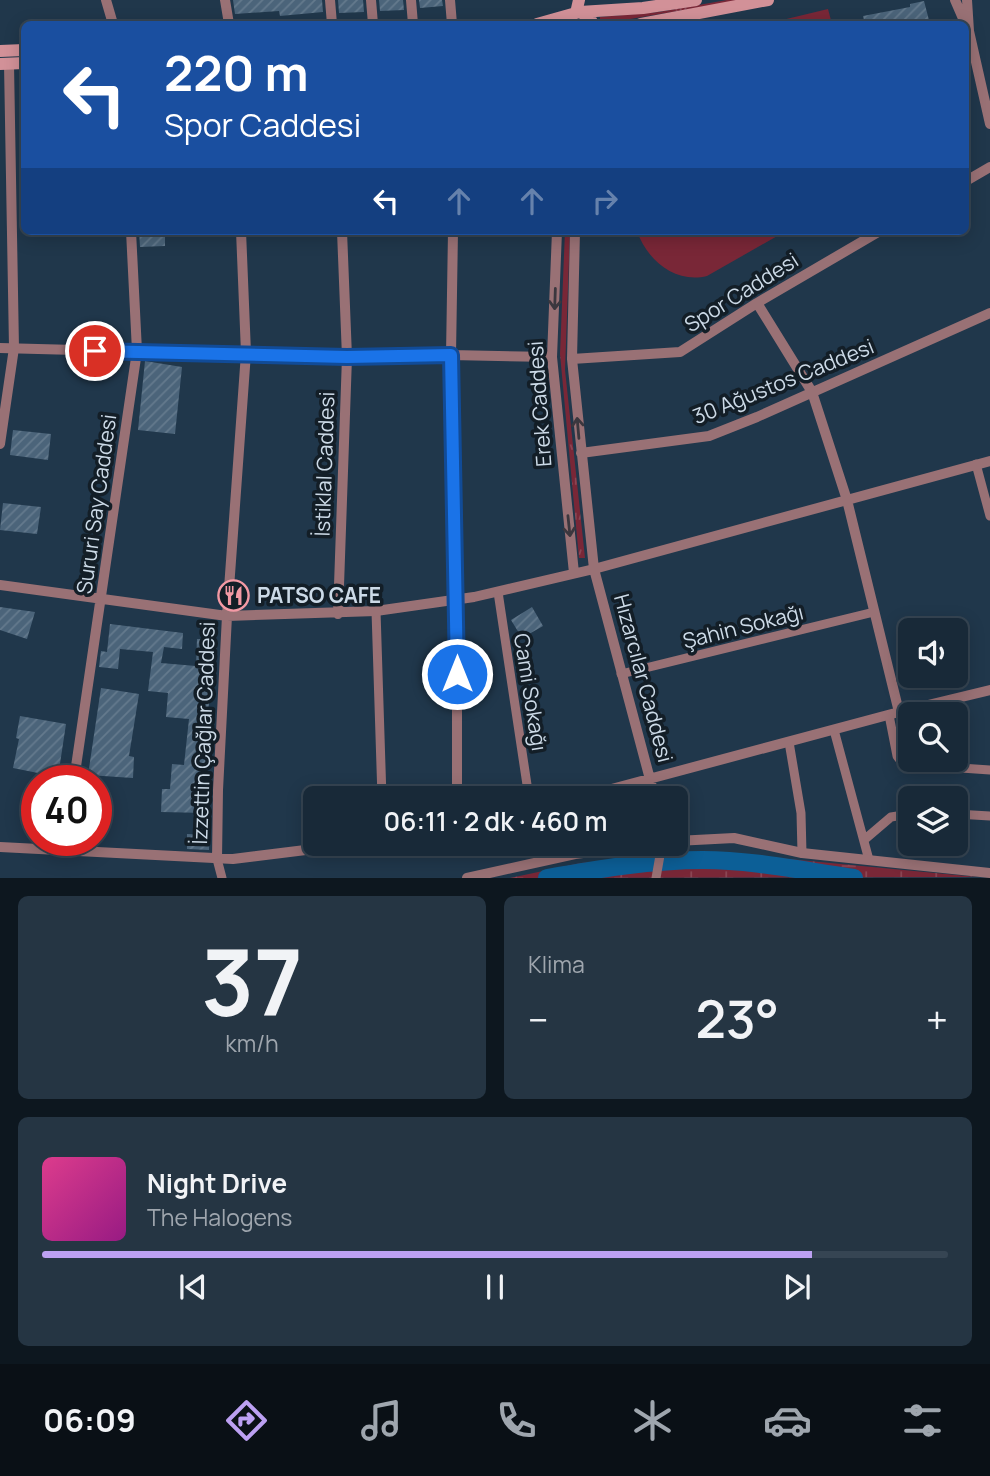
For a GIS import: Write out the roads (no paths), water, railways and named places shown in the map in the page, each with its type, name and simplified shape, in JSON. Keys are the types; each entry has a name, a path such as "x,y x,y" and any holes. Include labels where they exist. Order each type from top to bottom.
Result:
{"main road":[{"path":"550,21 587,12 643,8 696,0"},
{"path":"657,21 768,0"},
{"path":"568,21 569,18 587,12"},
{"path":"2,56 21,51"},
{"path":"2,56 21,62"}],"street":[{"path":"106,0 112,21"},
{"path":"225,0 228,21"},
{"path":"330,0 332,21"},
{"path":"371,0 373,21"},
{"path":"411,0 414,21"},
{"path":"450,0 452,21"},
{"path":"955,0 964,21"},
{"path":"967,0 968,21"},
{"path":"969,32 990,124"},
{"path":"0,444 14,348 2,56"},
{"path":"969,179 990,167"},
{"name":"Sururi Say Caddesi","path":"76,765 137,351 131,235"},
{"name":"İzzettin Çağlar Caddesi","path":"217,859 227,616 246,353 240,235"},
{"name":"İstiklal Caddesi","path":"338,614 347,357 342,235"},
{"path":"453,235 451,355 457,600 457,786"},
{"name":"Erek Caddesi","path":"557,235 552,357 574,573"},
{"name":"Erek Caddesi","path":"575,235 572,359 594,569"},
{"name":"Spor Caddesi","path":"572,359 680,352 873,235"},
{"path":"757,303 812,392 847,500 874,612 894,713 897,756 903,764 990,770"},
{"name":"30 Ağustos Caddesi","path":"581,453 709,436 990,313"},
{"path":"0,348 347,357 552,357"},
{"path":"0,585 227,616 376,611 457,600 594,569 990,461"},
{"path":"976,464 990,516"},
{"name":"Hızarcılar Caddesi","path":"594,569 652,786"},
{"name":"Cami Sokağı","path":"498,592 527,786"},
{"path":"376,611 382,786"},
{"name":"Şahin Sokağı","path":"621,674 874,612"},
{"path":"624,786 894,713 990,690"},
{"path":"834,730 869,860"},
{"path":"789,742 801,813 802,853"},
{"path":"968,815 990,816"},
{"path":"864,840 891,817 898,816"},
{"path":"688,840 734,838 802,853 990,873"},
{"path":"0,847 21,846"},
{"path":"112,849 217,859 251,858 303,851"},
{"path":"467,877 575,856"},
{"path":"656,877 660,856"},
{"path":"217,859 222,877"}],"waterway":[{"path":"547,878 605,868 684,860 760,864 854,878"}],"place":[{"name":"PATSO CAFE","path":"234,595"}]}
